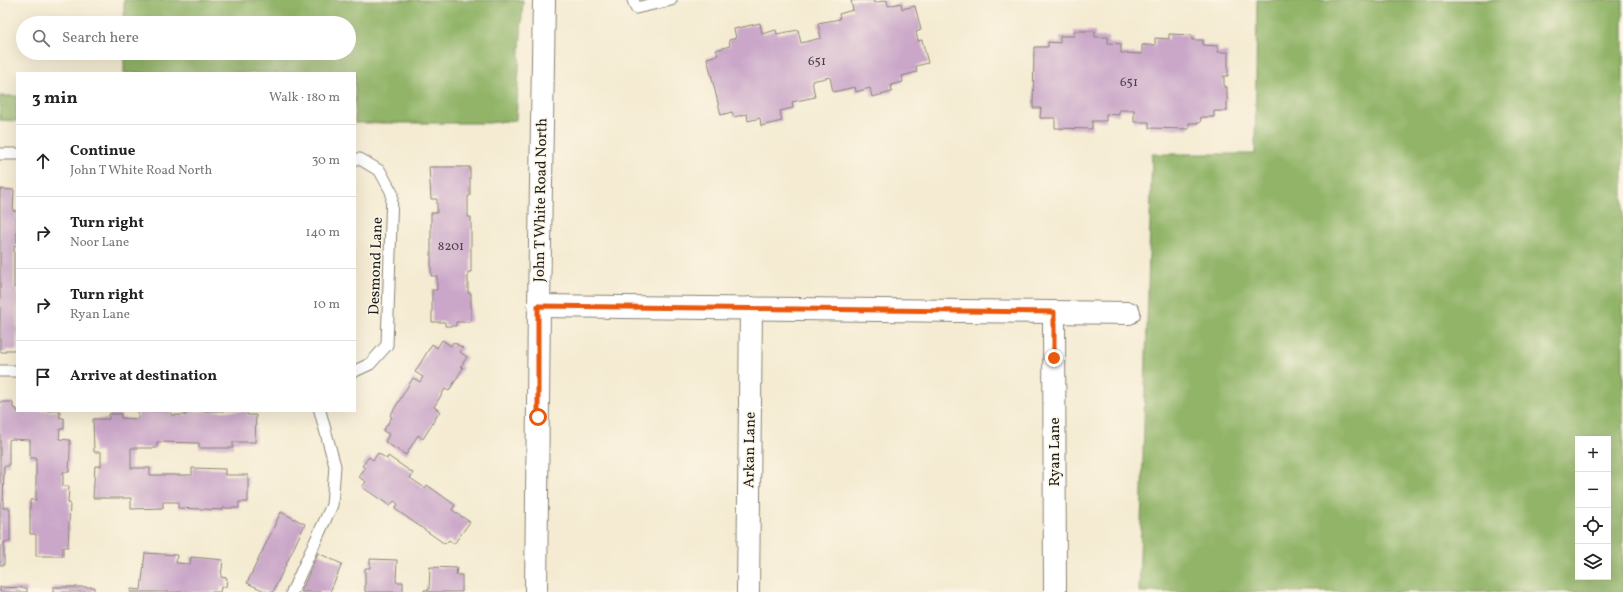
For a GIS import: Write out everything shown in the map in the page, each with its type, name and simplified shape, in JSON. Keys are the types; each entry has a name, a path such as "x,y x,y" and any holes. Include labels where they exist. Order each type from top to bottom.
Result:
{"street":[{"name":"John T White Road North","path":"536,592 538,306 544,0"},
{"path":"538,306 1129,313"},
{"name":"Arkan Lane","path":"748,592 751,308"},
{"name":"Ryan Lane","path":"1054,312 1055,592"}],"lane":[{"path":"633,0 636,8 671,0"},
{"path":"0,154 16,154"},
{"name":"Desmond Lane","path":"356,371 370,364 387,345 392,193 380,171 358,159"},
{"path":"0,371 16,371"},
{"path":"292,592 332,505 335,466 320,412"}],"green space":[{"path":"124,0 523,0 516,120 489,123 356,123 356,72 124,72 124,60 356,60 356,16 124,16"},
{"path":"1257,0 1623,0 1623,592 1139,592 1152,154 1255,154"},
{"path":"0,96 16,96 16,121 0,120"}],"building":[{"path":"873,0 874,3 887,0 888,6 901,3 902,9 915,6 921,30 916,32 918,41 922,40 928,63 916,66 917,72 902,76 903,82 891,85 892,92 872,97 870,88 856,92 855,87 833,92 830,77 812,81 815,97 792,102 793,108 780,111 782,121 761,126 760,118 748,121 747,114 734,117 732,112 721,115 707,58 718,55 716,50 730,46 729,40 736,38 734,29 760,23 762,34 776,30 777,34 798,30 801,43 821,38 818,23 840,19 839,14 853,10 851,1"},
{"path":"1074,31 1095,31 1095,37 1108,37 1108,43 1121,44 1121,53 1142,54 1142,45 1155,45 1155,38 1169,39 1169,34 1192,35 1192,40 1203,40 1203,45 1218,46 1218,52 1228,52 1228,76 1224,76 1224,87 1227,87 1227,111 1214,111 1214,117 1201,117 1200,123 1189,123 1189,129 1149,128 1149,122 1134,122 1134,110 1119,110 1119,115 1106,114 1106,121 1092,121 1092,129 1055,128 1055,118 1040,118 1041,108 1033,108 1034,47 1048,47 1048,42 1060,43 1060,36 1074,36"},
{"path":"429,167 470,167 468,217 471,217 471,272 468,272 468,293 471,293 471,322 456,322 456,326 445,326 445,322 432,322 432,290 437,290 437,276 431,276 431,213 437,213 437,199 431,199"},
{"path":"0,189 14,190 13,211 16,211 14,287 16,287 16,350 6,350 6,352 0,352"},
{"path":"442,340 451,346 453,342 463,348 460,352 467,357 461,366 463,368 449,391 445,389 434,407 440,411 423,439 418,435 406,455 385,442 389,434 383,431 392,417 390,416 413,378 420,382 423,377 415,372 432,344 437,348"},
{"path":"0,402 13,402 13,408 16,409 16,412 60,412 60,418 64,418 64,429 60,429 59,439 70,440 69,472 63,472 63,486 69,486 68,503 70,503 68,547 63,547 63,556 36,556 36,534 30,534 30,500 36,500 36,458 30,458 30,440 12,439 9,440 9,466 4,466 3,508 10,508 10,542 4,542 4,565 0,565"},
{"path":"138,412 171,412 171,415 186,415 186,412 247,412 247,415 256,415 255,442 233,442 233,448 199,448 199,443 157,442 157,448 131,448 131,468 150,468 150,475 192,475 192,468 225,469 225,475 248,475 248,502 239,502 239,508 223,508 223,510 178,508 178,502 163,502 163,508 131,509 131,498 93,498 95,466 101,466 101,452 94,452 93,419 109,419 109,414 121,414 121,418 138,419"},
{"path":"378,453 387,459 388,456 413,473 410,478 425,488 427,485 455,505 452,510 470,522 454,544 449,540 445,544 395,509 398,504 394,501 390,506 362,487 366,482 359,477 365,468 362,466 369,457 373,460"},
{"path":"281,512 305,524 273,592 267,592 247,583"},
{"path":"145,553 177,555 176,563 190,564 191,557 223,560 221,577 227,578 226,587 221,587 220,592 130,592 131,589 141,590"},
{"path":"318,553 342,564 330,592 301,592"},
{"path":"370,559 397,560 396,582 403,582 403,592 365,592 365,568 370,568"},
{"path":"430,567 457,568 456,575 462,575 462,592 424,592 424,590 429,590"},
{"path":"0,587 27,588 27,592 0,592"},
{"path":"53,587 94,587 94,592 53,592"}],"route":[{"path":"538,417 538,306 1054,312 1054,358"}]}
